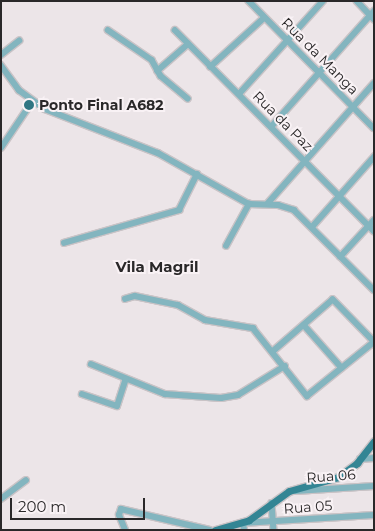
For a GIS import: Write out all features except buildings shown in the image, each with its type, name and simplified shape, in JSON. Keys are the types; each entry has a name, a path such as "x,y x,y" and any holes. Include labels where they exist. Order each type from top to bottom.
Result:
{"main road":[{"path":"215,530 240,527 289,492 338,477 360,459 374,442"}],"street":[{"name":"Rua da Manga","path":"249,1 286,42 374,128"},
{"path":"239,94 324,1"},
{"path":"271,127 372,15 357,1"},
{"path":"210,67 264,18"},
{"path":"108,30 142,51 152,60 157,71 188,100"},
{"name":"Rua da Paz","path":"175,30 374,231"},
{"path":"1,55 19,41"},
{"path":"157,71 188,44"},
{"path":"1,64 19,90 32,102 158,153 249,204 268,203 294,210 374,290"},
{"name":"Rua da Manga","path":"268,203 374,83"},
{"path":"1,148 32,102"},
{"path":"312,227 374,157"},
{"path":"64,243 179,210 197,174"},
{"path":"226,246 249,204"},
{"path":"340,257 374,220"},
{"path":"125,299 131,296 178,305 205,320 248,326 260,333 305,395 316,391 374,342 333,300 274,351"},
{"path":"304,325 342,368"},
{"path":"91,364 165,394 229,397 285,366"},
{"path":"82,394 117,406 126,379"},
{"path":"360,459 374,458"},
{"path":"1,499 26,480"},
{"name":"Rua 06","path":"289,492 374,486"},
{"path":"272,503 274,530"},
{"path":"125,530 119,510 210,530"},
{"name":"Rua 05","path":"240,527 273,522 374,515"}],"place":[{"name":"Ponto Final A682","path":"29,105"}],"district":[{"name":"Vila Magril","path":"157,267"}]}
